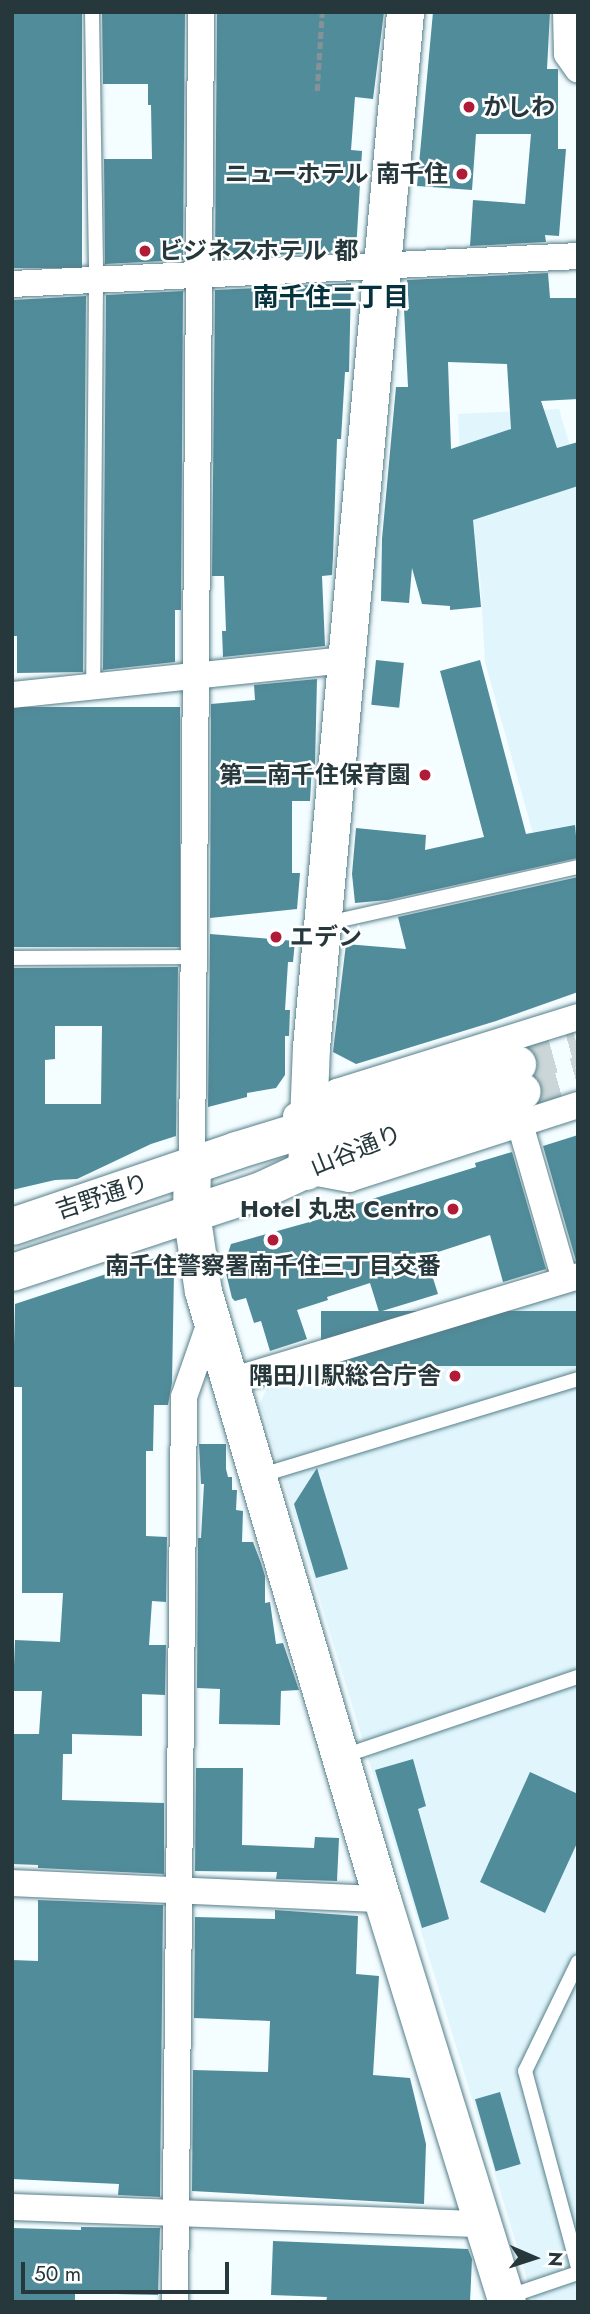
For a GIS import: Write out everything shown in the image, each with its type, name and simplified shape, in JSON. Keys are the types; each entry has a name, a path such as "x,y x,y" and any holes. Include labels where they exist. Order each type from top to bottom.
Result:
{"street":[{"path":"201,12 201,274 191,1213 203,1291 211,1320 382,1899 506,2300"},
{"path":"306,1171 307,1119 344,660 405,12"},
{"path":"566,12 567,54 578,70"},
{"path":"12,284 578,256"},
{"path":"12,695 344,660"},
{"path":"307,1119 337,1092 578,1017"},
{"path":"231,1381 571,1278 520,1093 578,1105"},
{"name":"山谷通り","path":"192,1165 247,1147 307,1119 520,1093"},
{"name":"山谷通り","path":"191,1213 261,1190 360,1144 520,1093"},
{"name":"吉野通り","path":"12,1226 192,1165"},
{"name":"吉野通り","path":"12,1272 191,1213"},
{"path":"175,2302 184,1397 211,1320"},
{"path":"12,1883 382,1899"},
{"path":"12,2207 483,2224"}],"lane":[{"path":"93,12 96,280 93,686"},
{"path":"322,924 578,867"},
{"path":"12,958 195,957"},
{"path":"259,1476 578,1379"},
{"path":"341,1757 578,1677"},
{"path":"578,1962 525,2071 578,2267"},
{"path":"506,2300 578,2273"}],"path":[{"path":"317,91 322,12"}],"shaded area":[{"path":"559,409 578,473 578,855 541,862 485,662 480,576 460,454 458,414"},
{"path":"578,1285 578,2302 534,2302 260,1403 272,1378"}],"building":[{"path":"12,12 82,12 82,268 12,268"},
{"path":"102,12 185,12 183,260 105,264 104,159 152,159 148,84 103,84"},
{"path":"217,12 384,12 373,99 355,97 351,150 362,151 356,251 215,258"},
{"path":"433,12 550,12 547,69 558,69 558,149 566,149 559,236 545,235 546,242 470,246 473,200 525,204 531,134 476,134 472,190 417,186"},
{"path":"548,273 550,298 578,298 578,399 541,401 557,448 578,442 578,486 473,520 481,607 450,610 450,606 422,604 412,568 409,603 381,601 382,539 396,387 408,387 404,309 409,309 407,280","holes":["448,362 507,364 511,429 451,449"]},
{"path":"351,283 349,372 345,372 341,439 337,439 332,575 322,576 325,646 223,657 222,631 226,631 224,576 212,576 215,290"},
{"path":"183,291 181,610 175,610 175,662 103,670 106,295"},
{"path":"86,296 83,672 17,673 17,636 12,636 12,300"},
{"path":"376,660 404,663 399,708 371,705"},
{"path":"480,660 526,834 575,825 578,858 388,900 355,903 352,874 356,828 426,835 425,850 484,837 440,671"},
{"path":"317,679 315,765 312,764 310,801 292,801 292,873 300,873 297,909 210,918 211,704 255,700 254,685"},
{"path":"12,707 180,707 180,947 12,947"},
{"path":"578,877 578,992 496,1021 356,1064 333,1052 346,944 406,949 398,917"},
{"path":"210,934 295,941 293,962 288,962 285,1010 290,1010 289,1036 285,1036 285,1075 276,1088 247,1093 247,1097 208,1107"},
{"path":"178,967 176,1136 151,1144 77,1179 55,1180 12,1190 12,968","holes":["55,1026 102,1026 101,1104 45,1104 45,1060 55,1059"]},
{"path":"578,1135 578,1261 576,1261 543,1146"},
{"path":"512,1152 546,1269 503,1282 490,1235 429,1255 430,1258 427,1259 438,1294 379,1312 370,1283 327,1297 328,1300 297,1310 307,1339 270,1351 261,1321 254,1323 246,1298 235,1301 232,1298 224,1265 231,1244 331,1216 330,1212 476,1167 475,1163"},
{"path":"155,1258 174,1272 172,1383 168,1405 154,1405 153,1451 146,1451 146,1536 167,1537 166,1602 152,1601 149,1645 166,1645 165,1695 142,1694 142,1736 72,1734 72,1754 63,1754 62,1800 164,1803 164,1874 38,1868 38,1865 12,1864 12,1734 39,1734 42,1691 13,1691 15,1640 60,1642 63,1593 22,1593 22,1387 13,1387 15,1304"},
{"path":"321,1311 578,1311 578,1366 321,1366"},
{"path":"199,1444 226,1444 226,1469 228,1477 232,1477 232,1490 237,1490 236,1510 243,1511 242,1542 253,1542 265,1576 265,1603 270,1602 276,1644 283,1643 299,1690 281,1691 280,1725 219,1724 220,1689 197,1688 198,1538 201,1538 204,1484 201,1484"},
{"path":"317,1468 348,1569 316,1578 294,1504"},
{"path":"413,1759 426,1806 418,1809 449,1919 422,1928 375,1770"},
{"path":"196,1768 243,1768 242,1845 314,1848 315,1837 339,1838 337,1881 276,1879 277,1872 195,1871"},
{"path":"530,1772 578,1794 578,1841 545,1913 480,1882"},
{"path":"38,1900 163,1905 160,2197 118,2195 119,2184 12,2179 12,1960 38,1961"},
{"path":"275,1910 358,1916 356,1974 379,1976 373,2075 410,2078 426,2144 424,2204 192,2191 193,2070 268,2072 270,2021 194,2018 195,1917 275,1919"},
{"path":"500,2092 521,2164 496,2171 475,2099"},
{"path":"81,2227 160,2228 158,2295 75,2293 75,2302 12,2302 12,2228 81,2230"},
{"path":"273,2241 468,2249 472,2259 470,2302 326,2302 327,2297 271,2295"}],"tunnel":[{"path":"517,1064 578,1047"},
{"path":"522,1091 578,1075"}],"place":[{"name":"かしわ","path":"469,107"},
{"name":"ニューホテル 南千住","path":"462,174"},
{"name":"ビジネスホテル 都","path":"145,251"},
{"name":"第二南千住保育園","path":"425,775"},
{"name":"エデン","path":"276,937"},
{"name":"Hotel 丸忠 Centro","path":"453,1209"},
{"name":"南千住警察署南千住三丁目交番","path":"273,1240"},
{"name":"隅田川駅総合庁舎","path":"455,1376"}],"district":[{"name":"南千住二丁目","path":"331,298"}]}
